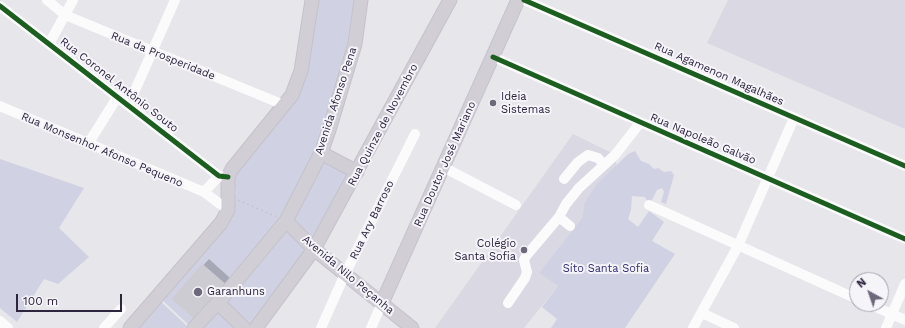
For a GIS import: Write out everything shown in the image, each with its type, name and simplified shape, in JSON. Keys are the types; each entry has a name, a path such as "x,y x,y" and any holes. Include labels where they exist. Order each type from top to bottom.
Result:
{"main road":[{"path":"130,328 221,223 228,210 229,196 224,176 284,105 296,87 301,71 312,0"},
{"name":"Avenida Afonso Pena","path":"194,328 218,303 282,219 321,153 350,64 359,23 361,0"},
{"name":"Rua Quinze de Novembro","path":"256,328 314,249 450,0"},
{"name":"Rua Doutor José Mariano","path":"382,302 518,0"},
{"path":"321,153 357,172"},
{"name":"Avenida Nilo Peçanha","path":"282,219 314,249 382,302 412,328"},
{"path":"218,303 244,328"}],"street":[{"name":"Rua da Prosperidade","path":"46,0 65,16 152,53 284,105"},
{"path":"49,44 73,0"},
{"path":"129,104 176,0"},
{"name":"Rua Agamenon Magalhães","path":"524,0 905,166"},
{"name":"Rua Coronel Antônio Souto","path":"0,6 224,176"},
{"name":"Rua Napoleão Galvão","path":"493,57 905,239"},
{"path":"88,144 118,96"},
{"name":"Rua Monsenhor Afonso Pequeno","path":"0,106 204,192 228,210"},
{"path":"693,328 738,246 794,118"},
{"path":"508,303 525,278 527,272 524,260 526,256 559,217 579,188 615,155 640,123"},
{"name":"Rua Ary Barroso","path":"321,328 345,274 415,134"},
{"path":"564,180 578,162 588,155 598,158 604,165"},
{"path":"443,167 516,205"},
{"path":"204,192 224,176"},
{"path":"649,205 849,295"},
{"path":"559,217 570,226"},
{"path":"886,328 905,284"},
{"name":"Rua Doutor José Mariano","path":"371,328 382,302"},
{"path":"104,328 121,309"},
{"path":"887,312 905,320"},
{"path":"702,313 734,328"},
{"path":"0,321 8,328"}],"path":[{"path":"229,196 282,219"}],"shaded area":[{"path":"728,0 905,0 905,129 707,43"},
{"name":"Colégio Santa Sofia","path":"573,134 612,153 617,165 584,204 582,218 540,273 558,286 524,328 435,328"}],"green space":[{"path":"316,0 357,0 356,20 329,125 284,219 191,327 160,298 233,206 236,192 231,178 289,108"},
{"name":"Síto Santa Sofia","path":"635,151 641,161 649,164 654,169 658,168 664,172 671,171 674,175 666,204 661,202 664,192 662,188 657,190 651,202 647,201 645,197 632,196 631,210 628,219 638,227 649,211 664,222 652,241 675,254 625,328 551,328 557,319 542,307 558,286 539,273 582,218 584,204 596,185 628,154"},
{"path":"325,157 352,174 314,239 292,220"},
{"path":"0,159 84,188 59,228 89,257 58,284 44,279 17,322 0,308"},
{"path":"286,227 310,246 249,327 224,305"},
{"path":"158,299 189,328 133,328"},
{"path":"218,308 240,328 199,328"}],"building":[{"name":"Garanhuns","path":"202,264 225,284 195,319 172,299"}],"cycle path":[{"path":"524,0 905,166"},
{"path":"0,6 219,176 228,177"},
{"path":"493,57 905,239"}],"place":[{"name":"Ideia Sistemas","path":"493,103"},
{"name":"Colégio Santa Sofia","path":"524,250"},
{"name":"Garanhuns","path":"198,292"}]}
